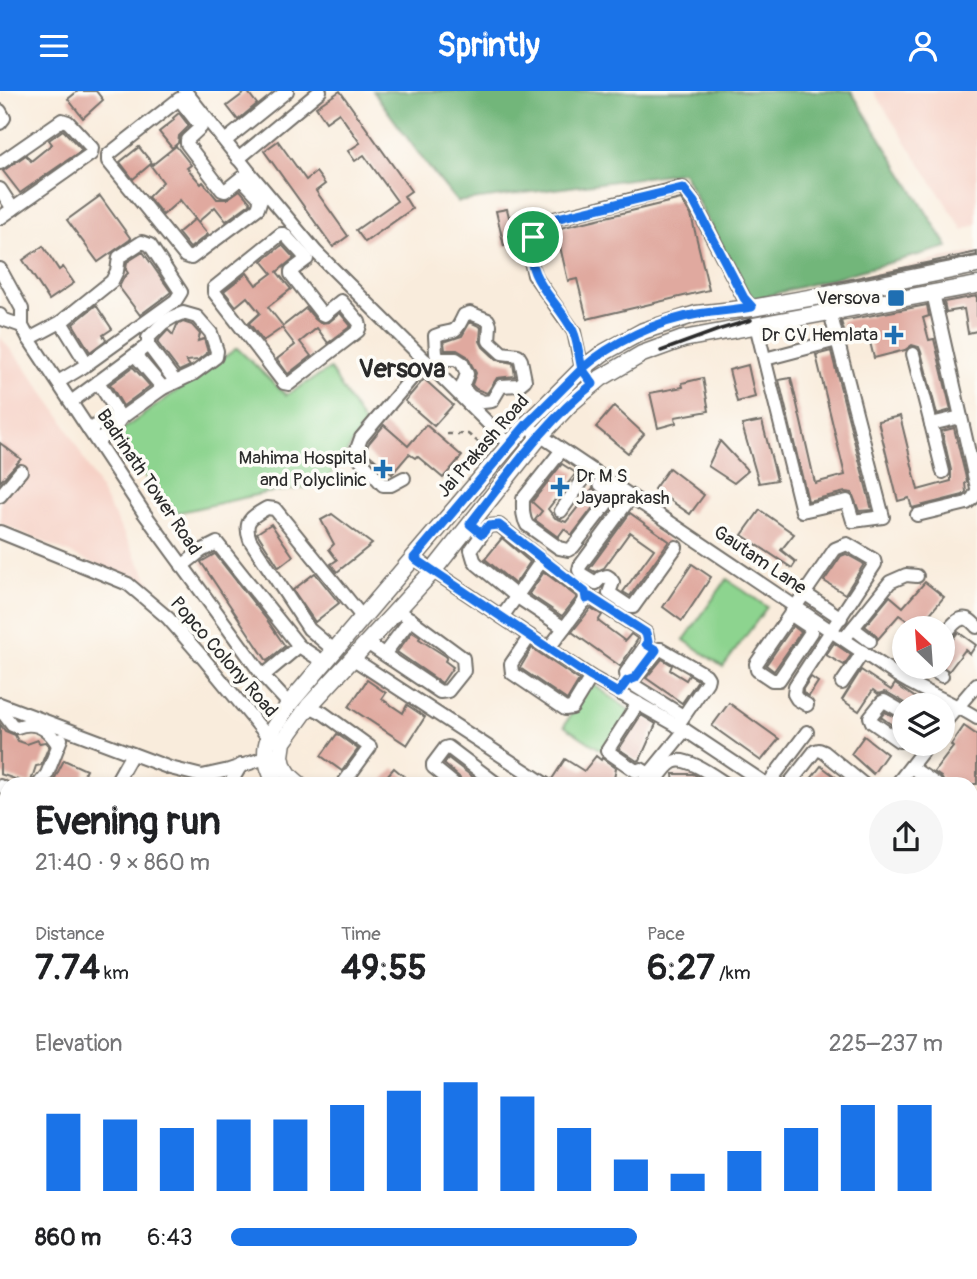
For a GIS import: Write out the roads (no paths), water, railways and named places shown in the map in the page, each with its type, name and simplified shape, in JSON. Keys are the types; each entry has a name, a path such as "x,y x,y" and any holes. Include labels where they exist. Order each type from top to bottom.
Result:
{"main road":[{"name":"Jai Prakash Road","path":"274,748 289,704 527,424 582,369 603,353 643,331 696,314 826,295 977,265"},
{"name":"Jai Prakash Road","path":"274,748 352,658 405,614 433,571 476,529 538,438 570,404 621,365 683,339 977,285"},
{"path":"272,777 274,748"},
{"path":"274,748 291,777"}],"street":[{"path":"185,91 204,124"},
{"path":"225,141 287,91"},
{"path":"238,159 320,91"},
{"path":"179,99 204,124 225,141 238,159 260,202 258,208 191,258 185,256 108,161 108,155 179,99"},
{"path":"0,111 4,118 0,123"},
{"path":"0,163 62,120 68,122 92,148 91,154 0,218"},
{"path":"204,124 186,142 222,190 225,191 245,175"},
{"path":"245,175 312,256"},
{"path":"593,384 582,369 573,332 534,275 531,243 537,228 550,220 683,188 694,202 744,298 752,307"},
{"path":"0,189 13,209"},
{"path":"341,302 359,321 358,331 289,384 284,383 214,292 214,288 281,234 285,234 355,291 426,362 470,400 510,445"},
{"path":"29,339 61,322 112,281 119,257 142,242 150,245 181,292 176,300 58,382"},
{"path":"312,256 291,271 291,274 322,314 355,291"},
{"name":"Badrinath Tower Road","path":"0,269 22,309 22,326 29,339 144,513 263,676 289,704"},
{"path":"918,515 967,503 977,489 933,293"},
{"path":"757,325 802,511 847,501 853,521 883,517 830,312"},
{"path":"97,441 112,431 121,418 216,357 217,351 211,333 205,324 197,317 183,313 163,323 148,338 148,345 176,381"},
{"path":"470,313 488,320 489,341 502,353 517,355 521,360 525,380 519,385 501,386 492,401 470,400 462,387 467,374 462,363 456,359 438,359 435,336 452,332 458,328 464,315 470,313"},
{"path":"0,315 2,319 22,326"},
{"path":"61,322 87,364"},
{"path":"765,359 837,340"},
{"path":"71,402 148,345"},
{"path":"913,354 943,472"},
{"path":"135,355 163,389"},
{"path":"404,478 391,485 383,485 360,459 357,449 361,438 426,362"},
{"path":"98,382 121,418"},
{"path":"931,424 961,417"},
{"path":"89,430 105,420 121,418"},
{"name":"Gautam Lane","path":"527,424 538,438 631,497 792,610 844,639 867,646 909,683 977,718"},
{"path":"538,438 558,455 588,472 610,493 610,499 568,550 559,548 527,525 523,515 523,499 558,455"},
{"path":"0,496 21,471"},
{"path":"561,511 588,472"},
{"path":"631,497 580,566 581,574 596,583 607,576 613,582 609,593 632,607 676,547"},
{"path":"330,657 250,540 247,530 250,519 267,508 275,509 363,618"},
{"path":"564,628 516,596 474,560 471,550 476,529 499,525 585,592 586,599"},
{"name":"Popco Colony Road","path":"0,532 128,584 168,618 274,748"},
{"path":"182,566 201,551 217,543 299,646 330,657"},
{"path":"792,610 811,628 811,632 779,680 772,680 757,670 755,664 792,610 835,549 847,544 874,560 875,564 795,686 794,694 797,699 807,705"},
{"path":"414,558 591,677 682,724"},
{"path":"502,617 542,559"},
{"path":"844,639 890,582 906,575 917,576"},
{"path":"804,593 841,618"},
{"path":"549,648 590,597 646,633 651,647 661,649 706,675 707,682 649,777"},
{"path":"367,643 440,692 448,691 464,671 463,658 405,614 384,653"},
{"path":"956,622 967,619 977,627"},
{"path":"842,683 867,646 853,628"},
{"path":"530,636 511,664 512,673 565,709 572,708 591,677"},
{"path":"263,676 299,646"},
{"path":"618,693 627,681 626,673 651,647"},
{"path":"352,658 533,777"},
{"path":"909,683 912,679"},
{"path":"627,681 756,777"},
{"path":"955,710 977,684"},
{"path":"892,706 881,702 870,717 872,722 892,736"},
{"path":"638,703 607,750 649,777"},
{"path":"0,704 170,768 202,776 229,770 274,748"},
{"path":"309,706 370,747 348,777"},
{"path":"0,713 17,727 38,726 51,733 58,745"},
{"path":"45,777 65,729"},
{"path":"772,777 807,732"},
{"path":"445,777 434,769 433,764 448,747 488,777"},
{"path":"795,777 815,751 819,750 854,777"},
{"path":"119,777 132,754"},
{"path":"903,777 919,756"},
{"path":"649,777 670,763 680,760 689,762 714,777"},
{"path":"234,777 241,765"},
{"path":"736,777 741,767"},
{"path":"911,767 926,777"}],"railway":[{"path":"661,351 751,320"}],"place":[{"name":"Versova","path":"896,298"},
{"name":"Dr CV Hemlata","path":"894,335"},
{"name":"Mahima Hospital and Polyclinic","path":"383,469"},
{"name":"Dr M S Jayaprakash","path":"560,487"}],"district":[{"name":"Versova","path":"402,369"}]}
